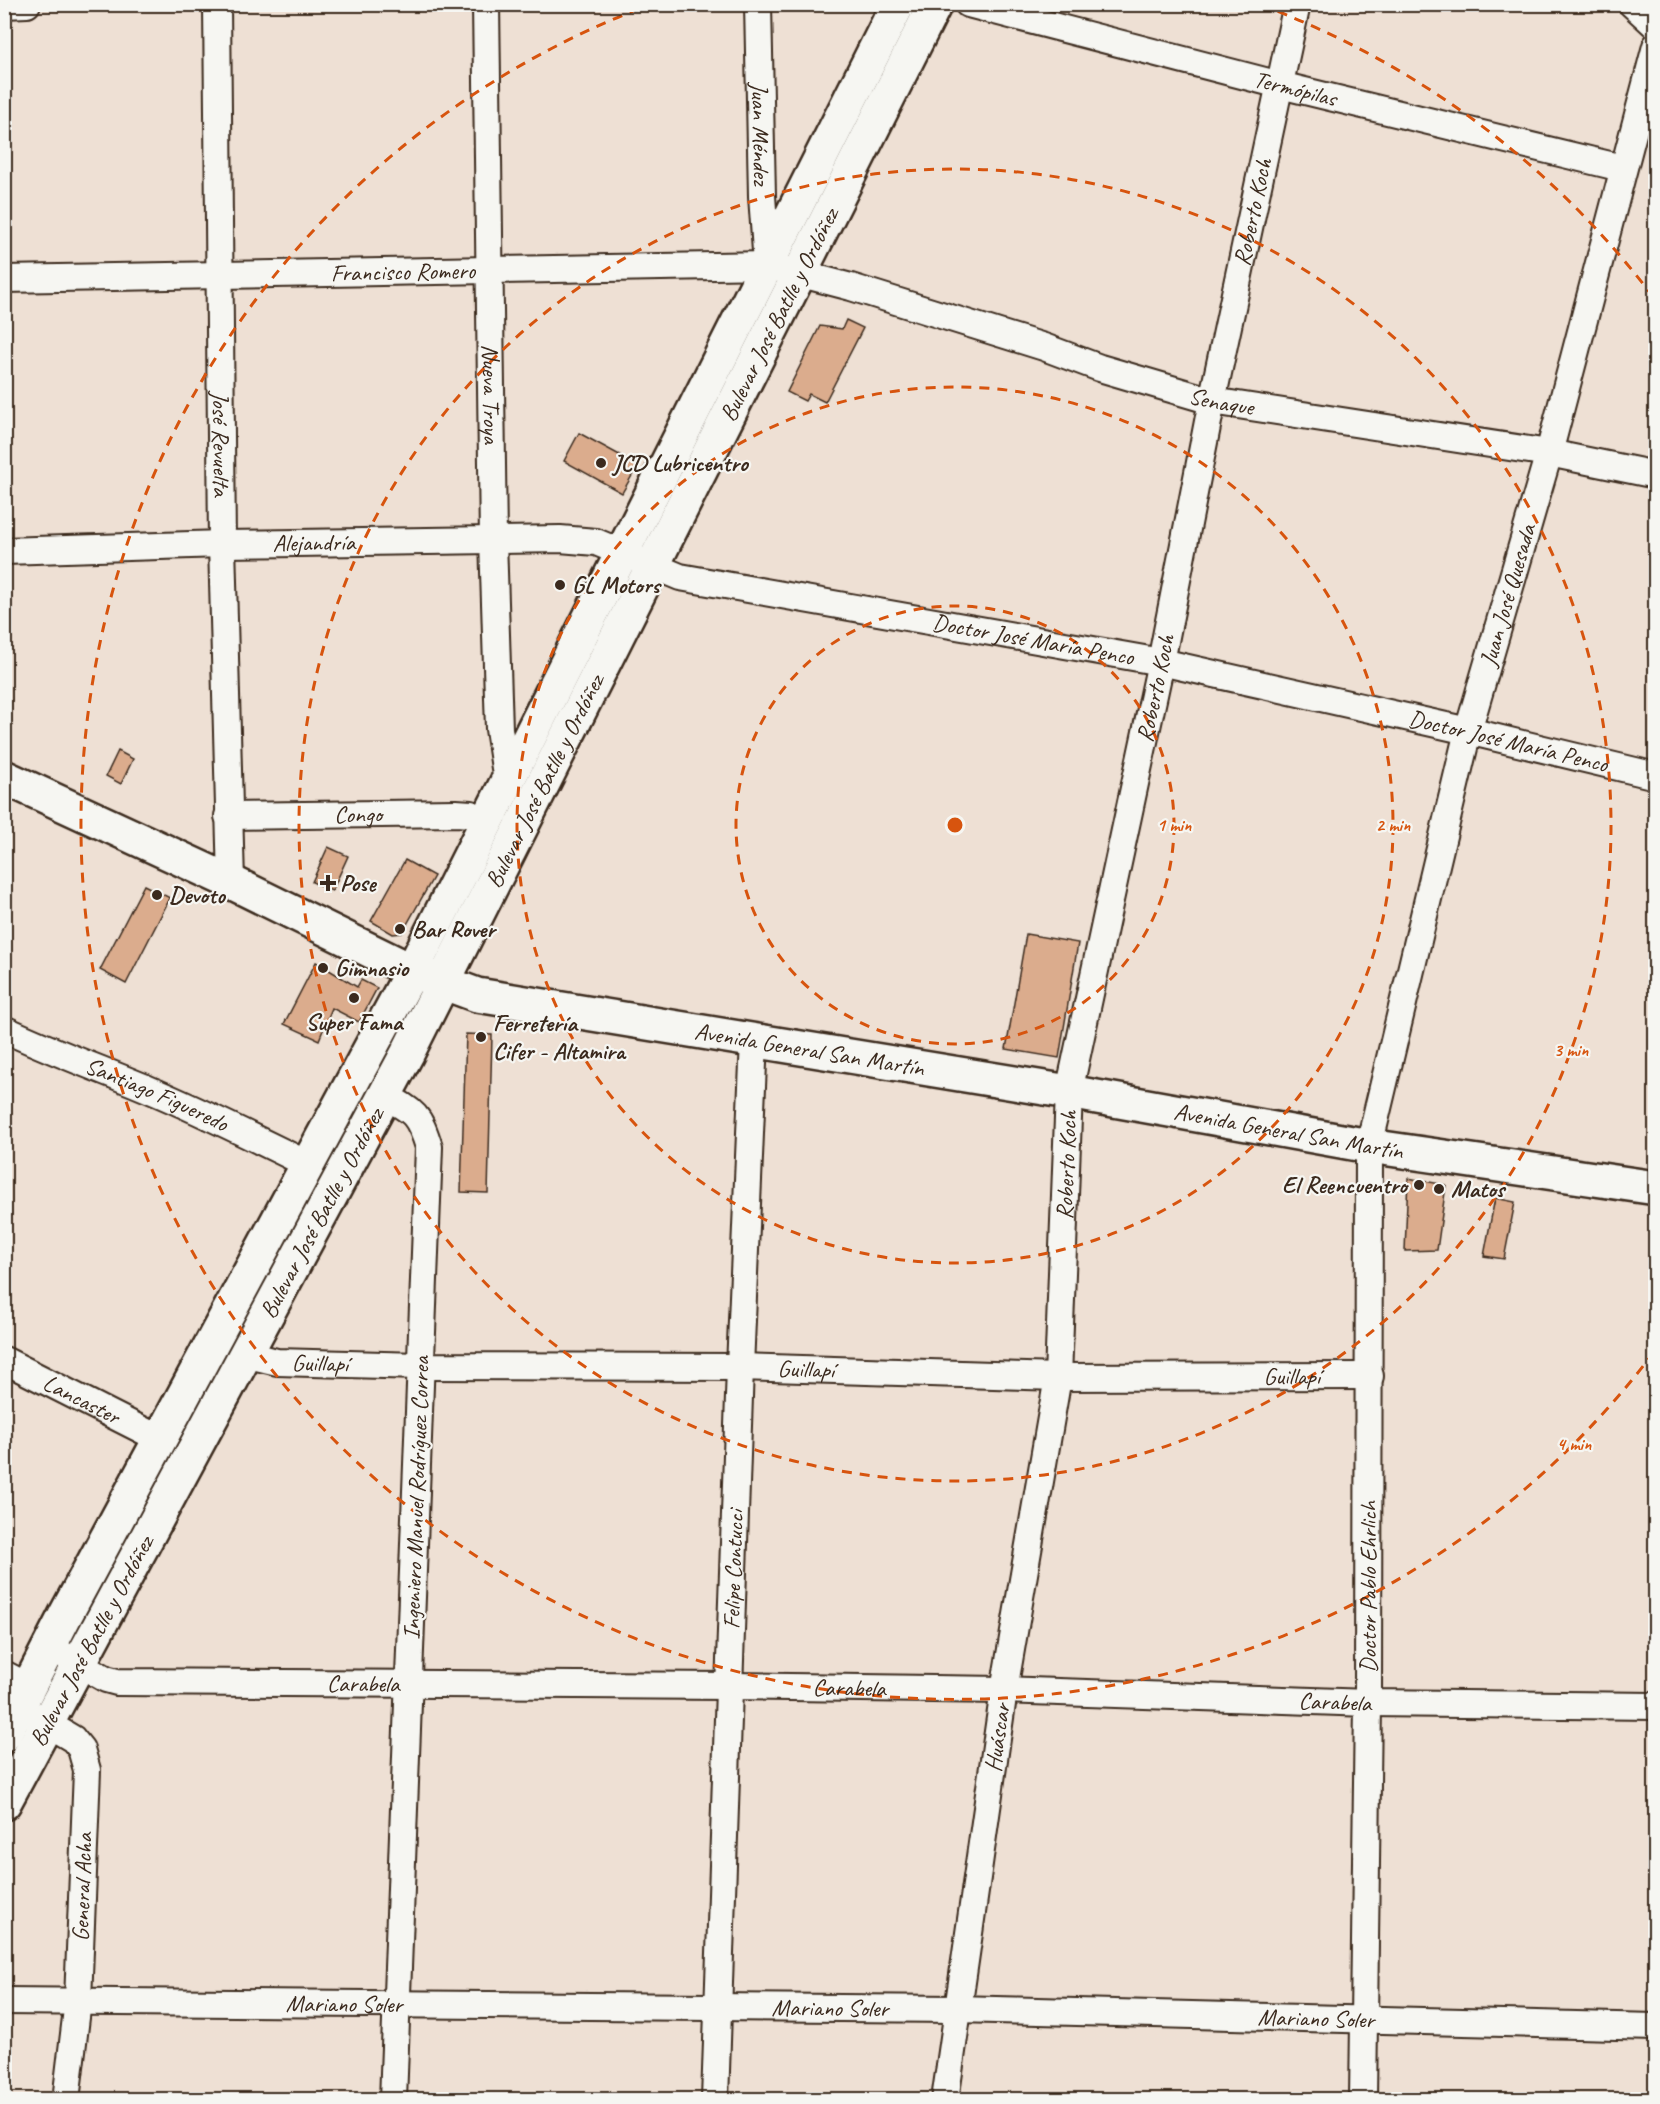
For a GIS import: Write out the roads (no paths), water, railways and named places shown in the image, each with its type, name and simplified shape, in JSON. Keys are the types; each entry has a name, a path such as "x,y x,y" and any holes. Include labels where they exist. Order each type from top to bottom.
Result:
{"main road":[{"name":"Bulevar José Batlle y Ordóñez","path":"14,1701 50,1647 412,971 898,4"},
{"name":"Bulevar José Batlle y Ordóñez","path":"4,1803 385,1096 935,4"},
{"name":"Avenida General San Martín","path":"4,777 231,882 412,971 477,994 1069,1092 1369,1146 1656,1188"}],"street":[{"path":"4,5 27,4"},
{"name":"José Revuelta","path":"217,4 222,544 231,882"},
{"name":"Nueva Troya","path":"486,4 493,540 499,729 507,781"},
{"name":"Juan Méndez","path":"758,4 762,196 767,265"},
{"name":"Termópilas","path":"968,4 1280,85 1622,168"},
{"name":"Roberto Koch","path":"1058,1377 1069,1092 1161,662 1212,401 1297,4"},
{"path":"1632,4 1656,26"},
{"name":"Juan José Quesada","path":"1369,1146 1468,731 1548,453 1656,46"},
{"name":"Francisco Romero","path":"4,279 220,277 767,265 800,272"},
{"name":"Senaque","path":"800,272 1044,347 1100,368 1212,401 1548,453 1656,475"},
{"name":"Alejandría","path":"4,551 222,544 578,540 596,542 622,553"},
{"name":"Doctor José María Penco","path":"622,553 680,577 1161,662 1656,776"},
{"name":"Congo","path":"228,816 456,813 471,814 488,820"},
{"name":"Santiago Figueredo","path":"4,1029 149,1089 309,1166"},
{"name":"Felipe Contucci","path":"715,2100 740,1366 754,1040"},
{"name":"Ingeniero Manuel Rodríguez Correa","path":"385,1096 411,1110 422,1124 429,1147 393,2100"},
{"name":"Doctor Pablo Ehrlich","path":"1363,2100 1368,1703 1369,1146"},
{"name":"Guillapí","path":"245,1354 277,1362 420,1366 740,1366 1058,1377 1370,1376"},
{"name":"Lancaster","path":"4,1360 160,1439"},
{"name":"Huáscar","path":"945,2100 1004,1690 1058,1377"},
{"name":"Carabela","path":"50,1647 106,1679 117,1682 1004,1690 1368,1703 1656,1706"},
{"name":"General Acha","path":"14,1701 72,1739 81,1749 87,1770 78,2001 66,2100"},
{"name":"Mariano Soler","path":"4,2001 957,2009 1656,2027"}],"place":[{"name":"JCD Lubricentro","path":"601,463"},
{"name":"GL Motors","path":"560,585"},
{"name":"Pose","path":"328,883"},
{"name":"Devoto","path":"157,895"},
{"name":"Bar Rover","path":"400,929"},
{"name":"Gimnasio","path":"323,968"},
{"name":"Super Fama","path":"354,998"},
{"name":"Ferretería Cifer - Altamira","path":"481,1037"},
{"name":"El Reencuentro","path":"1419,1185"},
{"name":"Matos","path":"1439,1189"}]}
